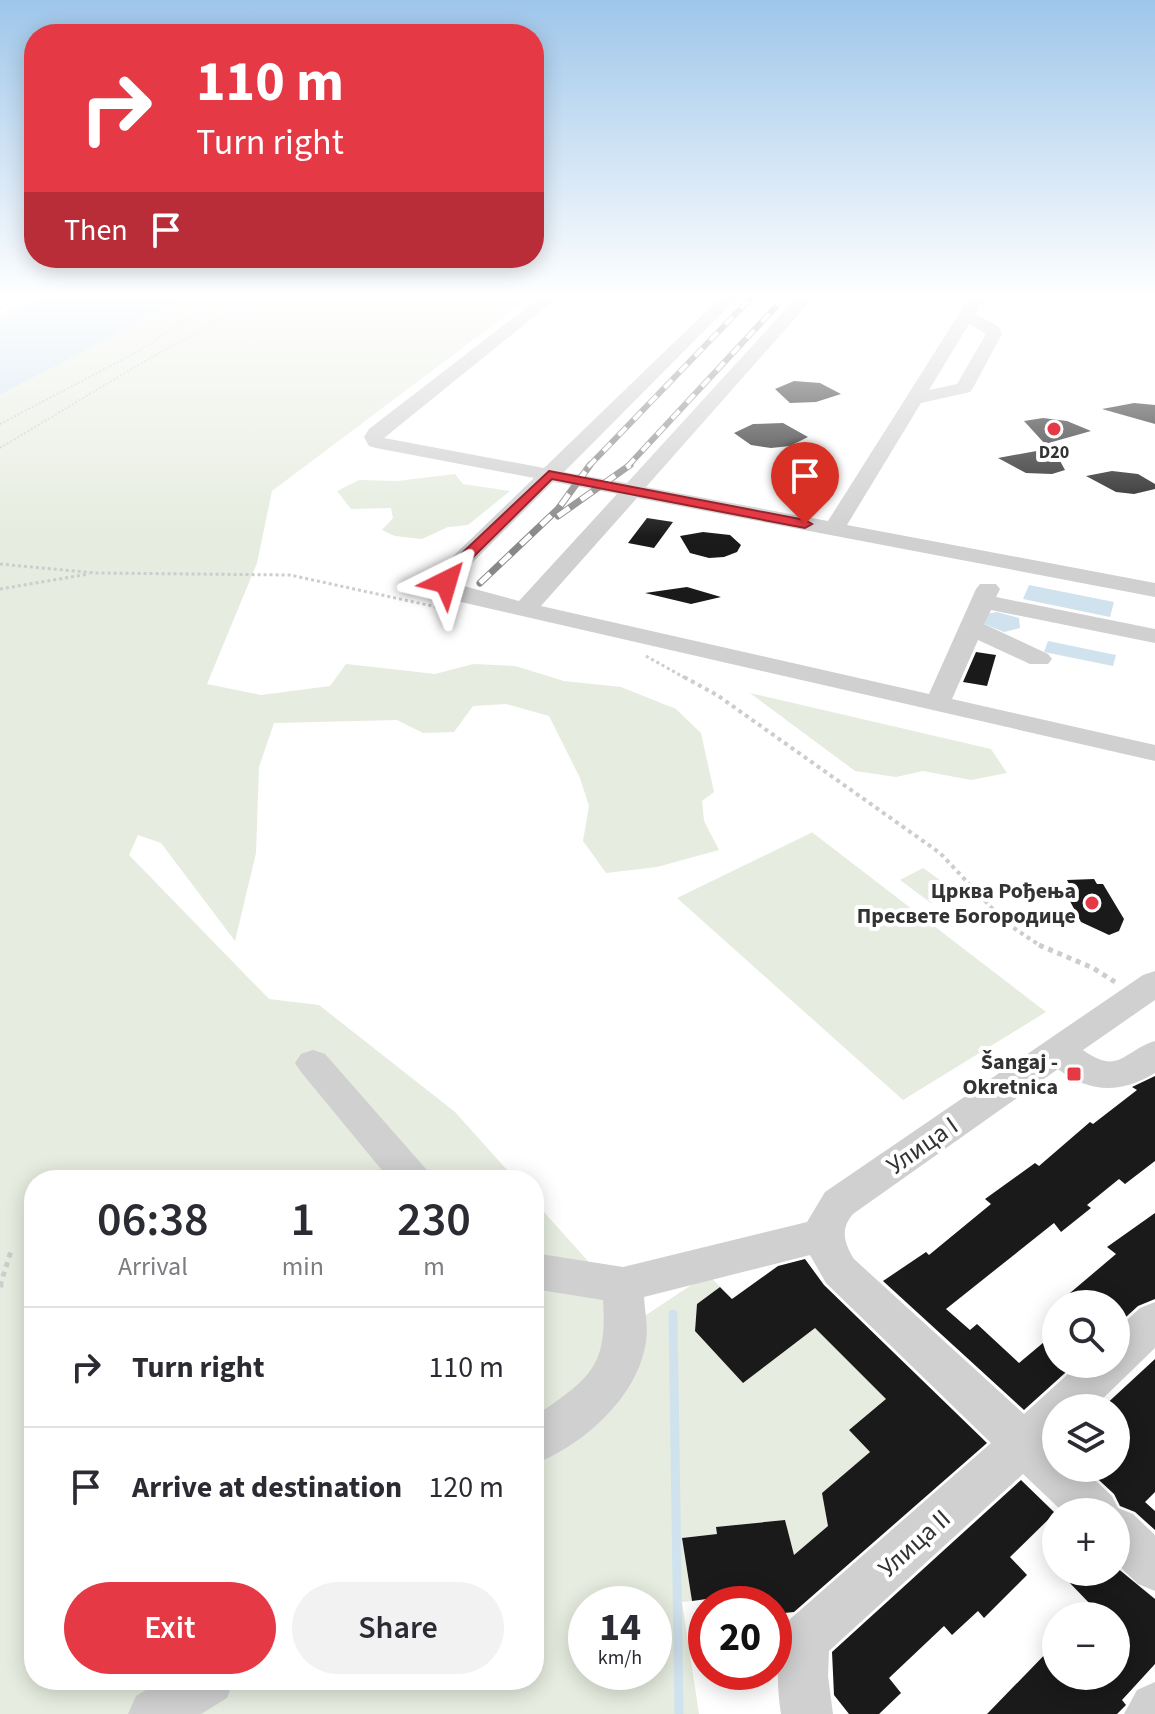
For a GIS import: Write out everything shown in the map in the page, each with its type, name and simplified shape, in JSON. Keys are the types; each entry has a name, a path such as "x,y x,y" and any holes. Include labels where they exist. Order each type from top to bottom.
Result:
{"street":[{"path":"448,378 374,437 382,444 1155,590"},
{"path":"648,378 448,574 446,582 451,590 461,595 1155,753"},
{"path":"525,609 733,378"},
{"path":"834,529 926,378"},
{"path":"913,399 964,388 970,378"},
{"path":"937,704 985,595 1155,636"},
{"path":"971,627 1039,659"},
{"name":"Улица I","path":"823,1236 830,1213 839,1203 1146,989"},
{"path":"1060,1050 1075,1065 1104,1077 1121,1077 1137,1070 1155,1054"},
{"path":"313,1063 404,1170"},
{"path":"544,1273 623,1285 781,1243 823,1236 827,1251 840,1271 1040,1428 1087,1498"},
{"path":"544,1435 596,1394 613,1374 624,1348 623,1285"},
{"path":"1130,1345 1155,1321"},
{"path":"1077,1394 1094,1378"},
{"name":"Улица II","path":"805,1700 802,1657 807,1638 1040,1428"},
{"path":"1130,1544 1155,1567"},
{"path":"154,1714 193,1690"},
{"path":"1150,1714 1155,1708"}],"path":[{"path":"0,424 86,378"},
{"path":"0,448 116,378"},
{"path":"0,564 96,573 290,575 451,610"},
{"path":"0,589 96,573"},
{"path":"632,653 666,665 717,695 940,853 1005,922 1050,952 1146,989"},
{"path":"0,1287 11,1251"}],"shaded area":[{"path":"32,378 422,378 272,491 257,563 207,684 261,695 330,686 346,664 435,674 473,664 515,666 564,681 621,687 676,709 701,733 714,792 702,801 704,821 719,850 657,867 606,873 583,841 589,806 580,778 549,716 506,704 473,706 454,732 423,733 397,720 274,723 259,767 256,853 235,941 161,843 138,835 129,855 269,999 319,1005 455,1112 507,1170 24,1170 24,1690 544,1690 544,1212 640,1319 708,1274 720,1287 697,1304 695,1331 815,1328 885,1398 890,1395 904,1409 878,1406 849,1430 892,1476 879,1489 855,1465 822,1493 850,1525 834,1521 797,1553 795,1563 785,1520 717,1527 717,1534 682,1538 690,1586 688,1601 682,1602 688,1642 688,1690 695,1690 699,1714 0,1714 0,395"},
{"path":"455,474 463,484 510,491 468,525 448,527 422,539 395,536 382,530 393,518 391,508 351,509 337,491 359,480 397,481"},
{"path":"750,693 991,749 1007,773 971,780 923,771 896,777 855,771"},
{"path":"813,832 1046,1012 903,1100 677,898"},
{"path":"923,868 954,890 931,903 900,880"}],"water":[{"path":"0,378 32,378 0,395"},
{"path":"1029,585 1114,602 1110,617 1023,599"},
{"path":"997,612 1019,618 1020,628 1004,632 982,623 985,614"},
{"path":"1048,641 1116,655 1113,666 1044,652"}],"building":[{"path":"794,381 820,383 841,394 816,402 790,403 775,389"},
{"path":"1134,403 1155,405 1155,424 1102,409"},
{"name":"D20","path":"1043,418 1067,421 1091,431 1045,444 1024,421"},
{"path":"783,423 808,437 790,446 771,448 751,445 734,433 753,424"},
{"path":"1053,448 1065,470 1052,474 1026,473 998,458"},
{"path":"1112,471 1138,474 1155,484 1155,489 1134,494 1116,492 1086,476"},
{"path":"647,518 673,522 654,548 628,543"},
{"path":"703,532 730,535 741,545 737,552 724,557 709,558 690,553 680,536"},
{"path":"687,587 721,597 691,604 645,593"},
{"path":"976,652 996,655 987,686 963,682"},
{"name":"Црква Рођења Пресвете Богородице","path":"1094,879 1097,884 1103,884 1124,919 1119,931 1109,935 1081,922 1062,886 1070,886 1067,880"},
{"path":"1155,1076 1155,1161 1125,1184 1119,1179 1087,1205 1091,1208 1061,1232 1054,1223 946,1309 970,1330 977,1324 1019,1363 1042,1344 1042,1378 1059,1378 1024,1410 883,1281 926,1252 929,1255 991,1204 985,1199 1035,1163 1039,1166 1090,1122 1093,1124 1137,1090 1132,1087"},
{"path":"1155,1213 1155,1299 1130,1313 1130,1290 1074,1290 1116,1254 1107,1247"},
{"path":"805,1259 824,1285 987,1443 792,1612 792,1586 690,1586 682,1538 717,1534 716,1527 785,1520 794,1555 828,1526 822,1493 870,1452 849,1430 886,1399 815,1328 743,1383 695,1331 697,1304 720,1287 732,1299 778,1266"},
{"path":"1155,1359 1155,1492 1145,1502 1155,1511 1155,1530 1130,1510 1130,1498 1116,1498 1101,1482 1130,1482 1130,1394 1117,1394"},
{"path":"1021,1480 1042,1500 1042,1526 1010,1557 1027,1575 984,1618 978,1611 952,1635 944,1626 889,1678 901,1693 879,1714 849,1714 834,1695 832,1652"},
{"path":"1130,1578 1155,1599 1155,1664 1122,1700 1126,1705 1117,1714 987,1714 1042,1657 1042,1690 1130,1690 1130,1602 1088,1602 1073,1586 1130,1586"}],"waterway":[{"path":"673,1314 679,1714"}],"railway":[{"path":"588,467 674,378"},
{"path":"627,467 710,378"},
{"path":"480,583 558,509 590,465"},
{"path":"558,516 630,465"}],"place":[{"name":"D20","path":"1054,429"},
{"name":"Црква Рођења Пресвете Богородице","path":"1092,903"},
{"name":"Šangaj - Okretnica","path":"1074,1074"}],"route":[{"path":"446,582 448,574 549,475 805,524"}]}
